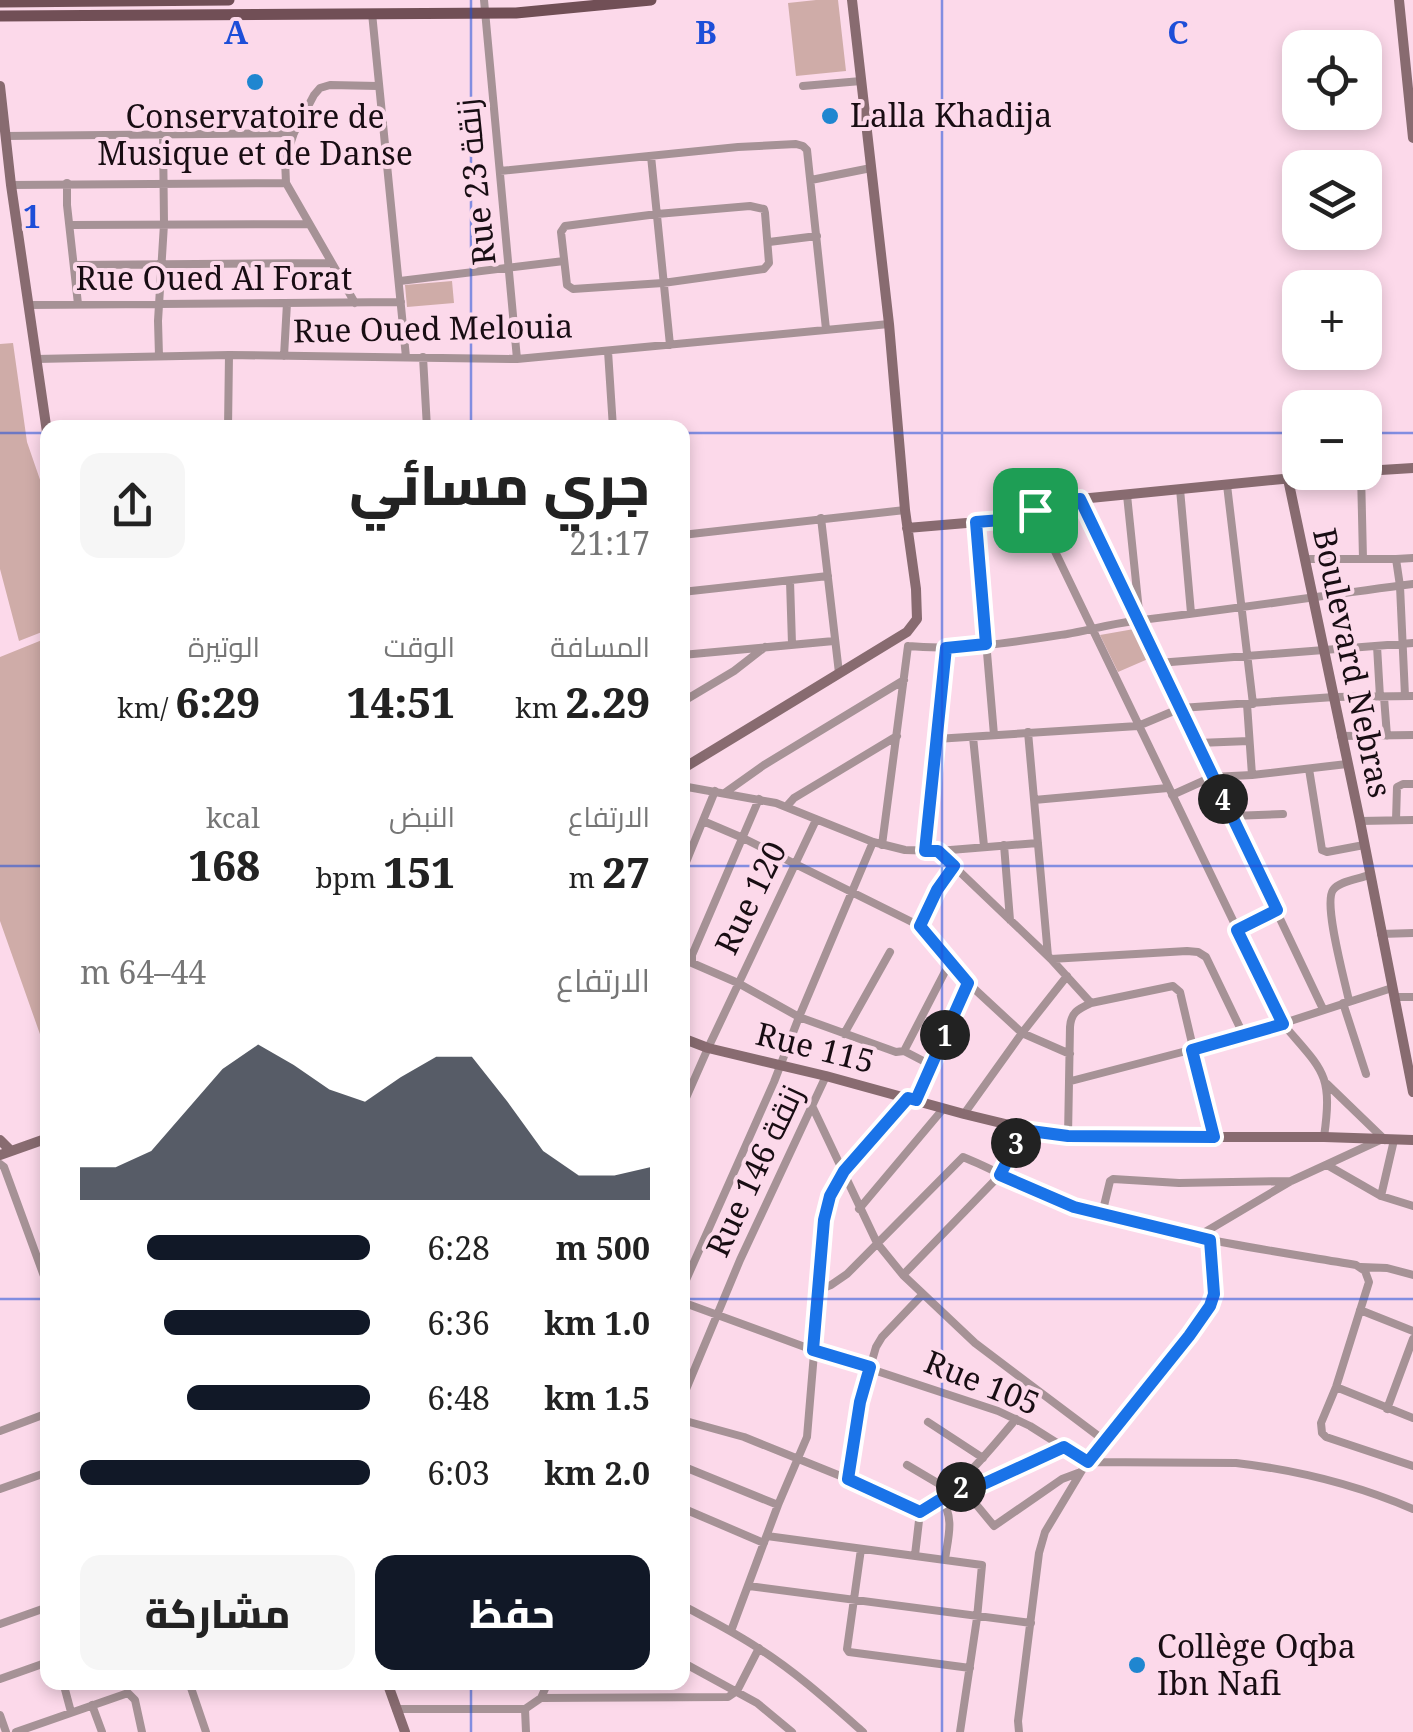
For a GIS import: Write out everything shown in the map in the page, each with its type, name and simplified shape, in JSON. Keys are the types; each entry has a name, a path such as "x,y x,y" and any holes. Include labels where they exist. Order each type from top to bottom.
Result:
{"main road":[{"path":"0,2 229,0"},
{"path":"0,16 372,13 484,7 516,13 651,0"}],"street":[{"path":"690,764 907,632 917,618 852,0"},
{"path":"1399,0 1413,138"},
{"name":"Rue 23 زنقة","path":"484,7 517,359"},
{"path":"372,13 406,356"},
{"path":"803,86 861,81"},
{"path":"0,86 45,420"},
{"path":"355,303 286,182 285,159 294,133 320,88 378,86"},
{"path":"6,136 294,133"},
{"path":"159,356 164,224 162,135"},
{"path":"500,171 738,147 800,145 807,150 826,330"},
{"path":"651,156 670,345"},
{"path":"811,180 871,168"},
{"path":"11,185 286,182"},
{"path":"67,183 78,304"},
{"path":"759,206 765,213 768,242 769,263 764,269 662,283 573,289 567,285 561,232 565,226 656,214 759,206"},
{"path":"70,225 309,224"},
{"path":"768,242 817,236"},
{"path":"400,281 564,261"},
{"path":"74,265 331,263"},
{"name":"Rue Oued Al Forat","path":"28,305 401,302"},
{"path":"284,356 287,303"},
{"name":"Rue Oued Melouia","path":"36,359 229,355 517,359 889,324"},
{"path":"608,351 612,420"},
{"path":"228,420 229,355"},
{"path":"423,357 427,420"},
{"path":"1382,470 1413,468"},
{"path":"908,528 1014,519 1045,505 1080,499 1282,480"},
{"path":"1227,485 1242,606 1252,775"},
{"path":"1180,489 1191,613"},
{"name":"Boulevard Nebras","path":"1290,490 1413,1092"},
{"path":"1363,490 1363,558"},
{"path":"1127,495 1139,620"},
{"path":"1080,499 1323,1009"},
{"path":"690,533 905,510"},
{"path":"1035,510 1283,1024 1315,1061 1327,1084 1387,1140"},
{"path":"822,518 840,673"},
{"path":"976,522 994,735"},
{"path":"936,739 1138,726 1181,708 1409,696 1408,643 1396,558"},
{"path":"1305,559 1413,558"},
{"path":"690,591 828,576"},
{"path":"790,581 792,644"},
{"path":"908,646 946,648 1069,634 1139,620 1413,584"},
{"path":"690,1271 851,892 878,843 897,736 907,632"},
{"path":"690,655 834,641"},
{"path":"1158,663 1408,643"},
{"path":"1377,646 1386,736"},
{"path":"690,697 765,648"},
{"path":"925,851 946,648"},
{"path":"726,792 904,680"},
{"path":"1028,732 1050,958"},
{"path":"1341,736 1413,735"},
{"path":"786,807 794,798 897,736"},
{"path":"973,737 984,846"},
{"path":"1198,742 1250,742"},
{"path":"1034,800 1170,792 1212,777 1346,764"},
{"path":"1309,769 1322,850 1364,844"},
{"path":"1396,820 1397,787 1413,784"},
{"path":"690,787 758,799 878,843 925,851 1038,842"},
{"path":"690,853 715,791"},
{"path":"758,799 692,962 799,1017 896,1052 904,1051 931,1066"},
{"path":"1231,816 1283,814"},
{"name":"Rue 120","path":"690,1088 816,820"},
{"path":"1360,821 1413,820"},
{"path":"703,822 920,926 968,983 1022,1033 1070,1054"},
{"path":"1004,845 1010,920"},
{"path":"938,851 1050,958 1091,1004"},
{"path":"920,926 954,866"},
{"path":"1366,1074 1346,1002 1330,896 1338,886 1369,875"},
{"path":"1237,930 1277,910"},
{"path":"1381,934 1413,934"},
{"path":"844,1034 890,952"},
{"path":"1050,958 1198,952 1206,957 1244,1036"},
{"path":"904,1051 950,962"},
{"path":"964,1114 1067,976"},
{"path":"730,1631 807,1437 826,1210 844,1171 912,1099 968,983"},
{"path":"1068,1136 1072,1015 1091,1004 1176,987 1214,1137"},
{"path":"1070,1081 1244,1036 1346,1002 1393,993 1413,997"},
{"name":"Rue 115","path":"690,1041 1023,1130 1068,1136 1413,1140"},
{"name":"Rue 146 زنقة","path":"690,1380 740,1260 826,1076"},
{"path":"1324,1137 1327,1084"},
{"path":"813,1108 877,1243 904,1275 974,1344 1105,1441"},
{"path":"860,1209 943,1108"},
{"path":"904,1275 1000,1175 1023,1130"},
{"path":"0,1140 40,1264"},
{"path":"1195,1238 1291,1182 1387,1140"},
{"path":"1381,1196 1387,1140"},
{"path":"4,1159 40,1142"},
{"path":"818,1290 837,1282 961,1158 1055,1200 1102,1214 1195,1238 1413,1275"},
{"path":"1328,1165 1381,1196 1413,1206"},
{"path":"1102,1214 1113,1179 1291,1182"},
{"path":"1019,1732 1042,1537 1080,1472 1210,1306 1214,1294 1210,1240"},
{"path":"1361,1267 1369,1282 1321,1423 1322,1433 1413,1466"},
{"path":"848,1479 860,1402 880,1339 922,1295"},
{"name":"Rue 105","path":"690,1305 979,1404 1016,1419 1088,1462"},
{"path":"1360,1310 1413,1330"},
{"path":"1386,1409 1409,1363 1413,1338"},
{"path":"1336,1387 1413,1418"},
{"path":"0,1431 40,1417"},
{"path":"958,1489 1016,1419"},
{"path":"690,1422 728,1431 920,1512"},
{"path":"928,1422 983,1458"},
{"path":"920,1512 958,1489 1064,1447"},
{"path":"1088,1462 1256,1465 1334,1481 1413,1508"},
{"path":"907,1465 958,1489 994,1526 1080,1472"},
{"path":"690,1469 778,1505"},
{"path":"0,1489 40,1475"},
{"path":"941,1499 950,1519 946,1560"},
{"path":"690,1511 765,1540 982,1566 960,1732"},
{"path":"915,1555 920,1512"},
{"path":"861,1549 849,1652 970,1668"},
{"path":"749,1586 1030,1623"},
{"path":"690,1609 759,1648 821,1694 862,1732"},
{"path":"0,1624 40,1610"},
{"path":"396,1709 525,1708 541,1698 726,1697 737,1691 759,1648"},
{"path":"0,1679 40,1665"},
{"path":"690,1666 763,1707 792,1732"},
{"path":"65,1690 71,1712"},
{"path":"193,1690 206,1732"},
{"path":"390,1690 404,1732"},
{"path":"392,1696 395,1690"},
{"path":"541,1698 544,1690"},
{"path":"16,1732 130,1693 142,1732"},
{"path":"92,1705 102,1732"},
{"path":"525,1708 526,1732"},
{"path":"0,1715 6,1732"}],"shaded area":[{"path":"838,0 846,71 796,76 788,3"},
{"path":"452,281 454,303 407,307 405,285"},
{"path":"13,343 27,442 40,480 40,633 19,641 0,569 0,344"},
{"path":"1134,629 1148,659 1118,672 1100,635"},
{"path":"40,641 40,1034 0,921 0,657"}],"place":[{"name":"Conservatoire de Musique et de Danse","path":"255,82"},
{"name":"Lalla Khadija","path":"830,116"},
{"name":"Collège Oqba Ibn Nafi","path":"1137,1665"}],"route":[{"path":"1080,499 1198,742 1277,910 1237,930 1283,1024 1192,1050 1214,1137 1068,1136 1023,1130 1000,1175 1074,1207 1210,1240 1213,1299 1189,1336 1088,1462 1064,1447 966,1492 958,1484 920,1512 848,1479 860,1402 870,1367 813,1350 824,1220 830,1196 844,1171 908,1098 916,1100 968,983 920,926 954,866 938,851 925,851 946,648 986,644 976,522 1014,519 1035,510 1080,499"}]}
